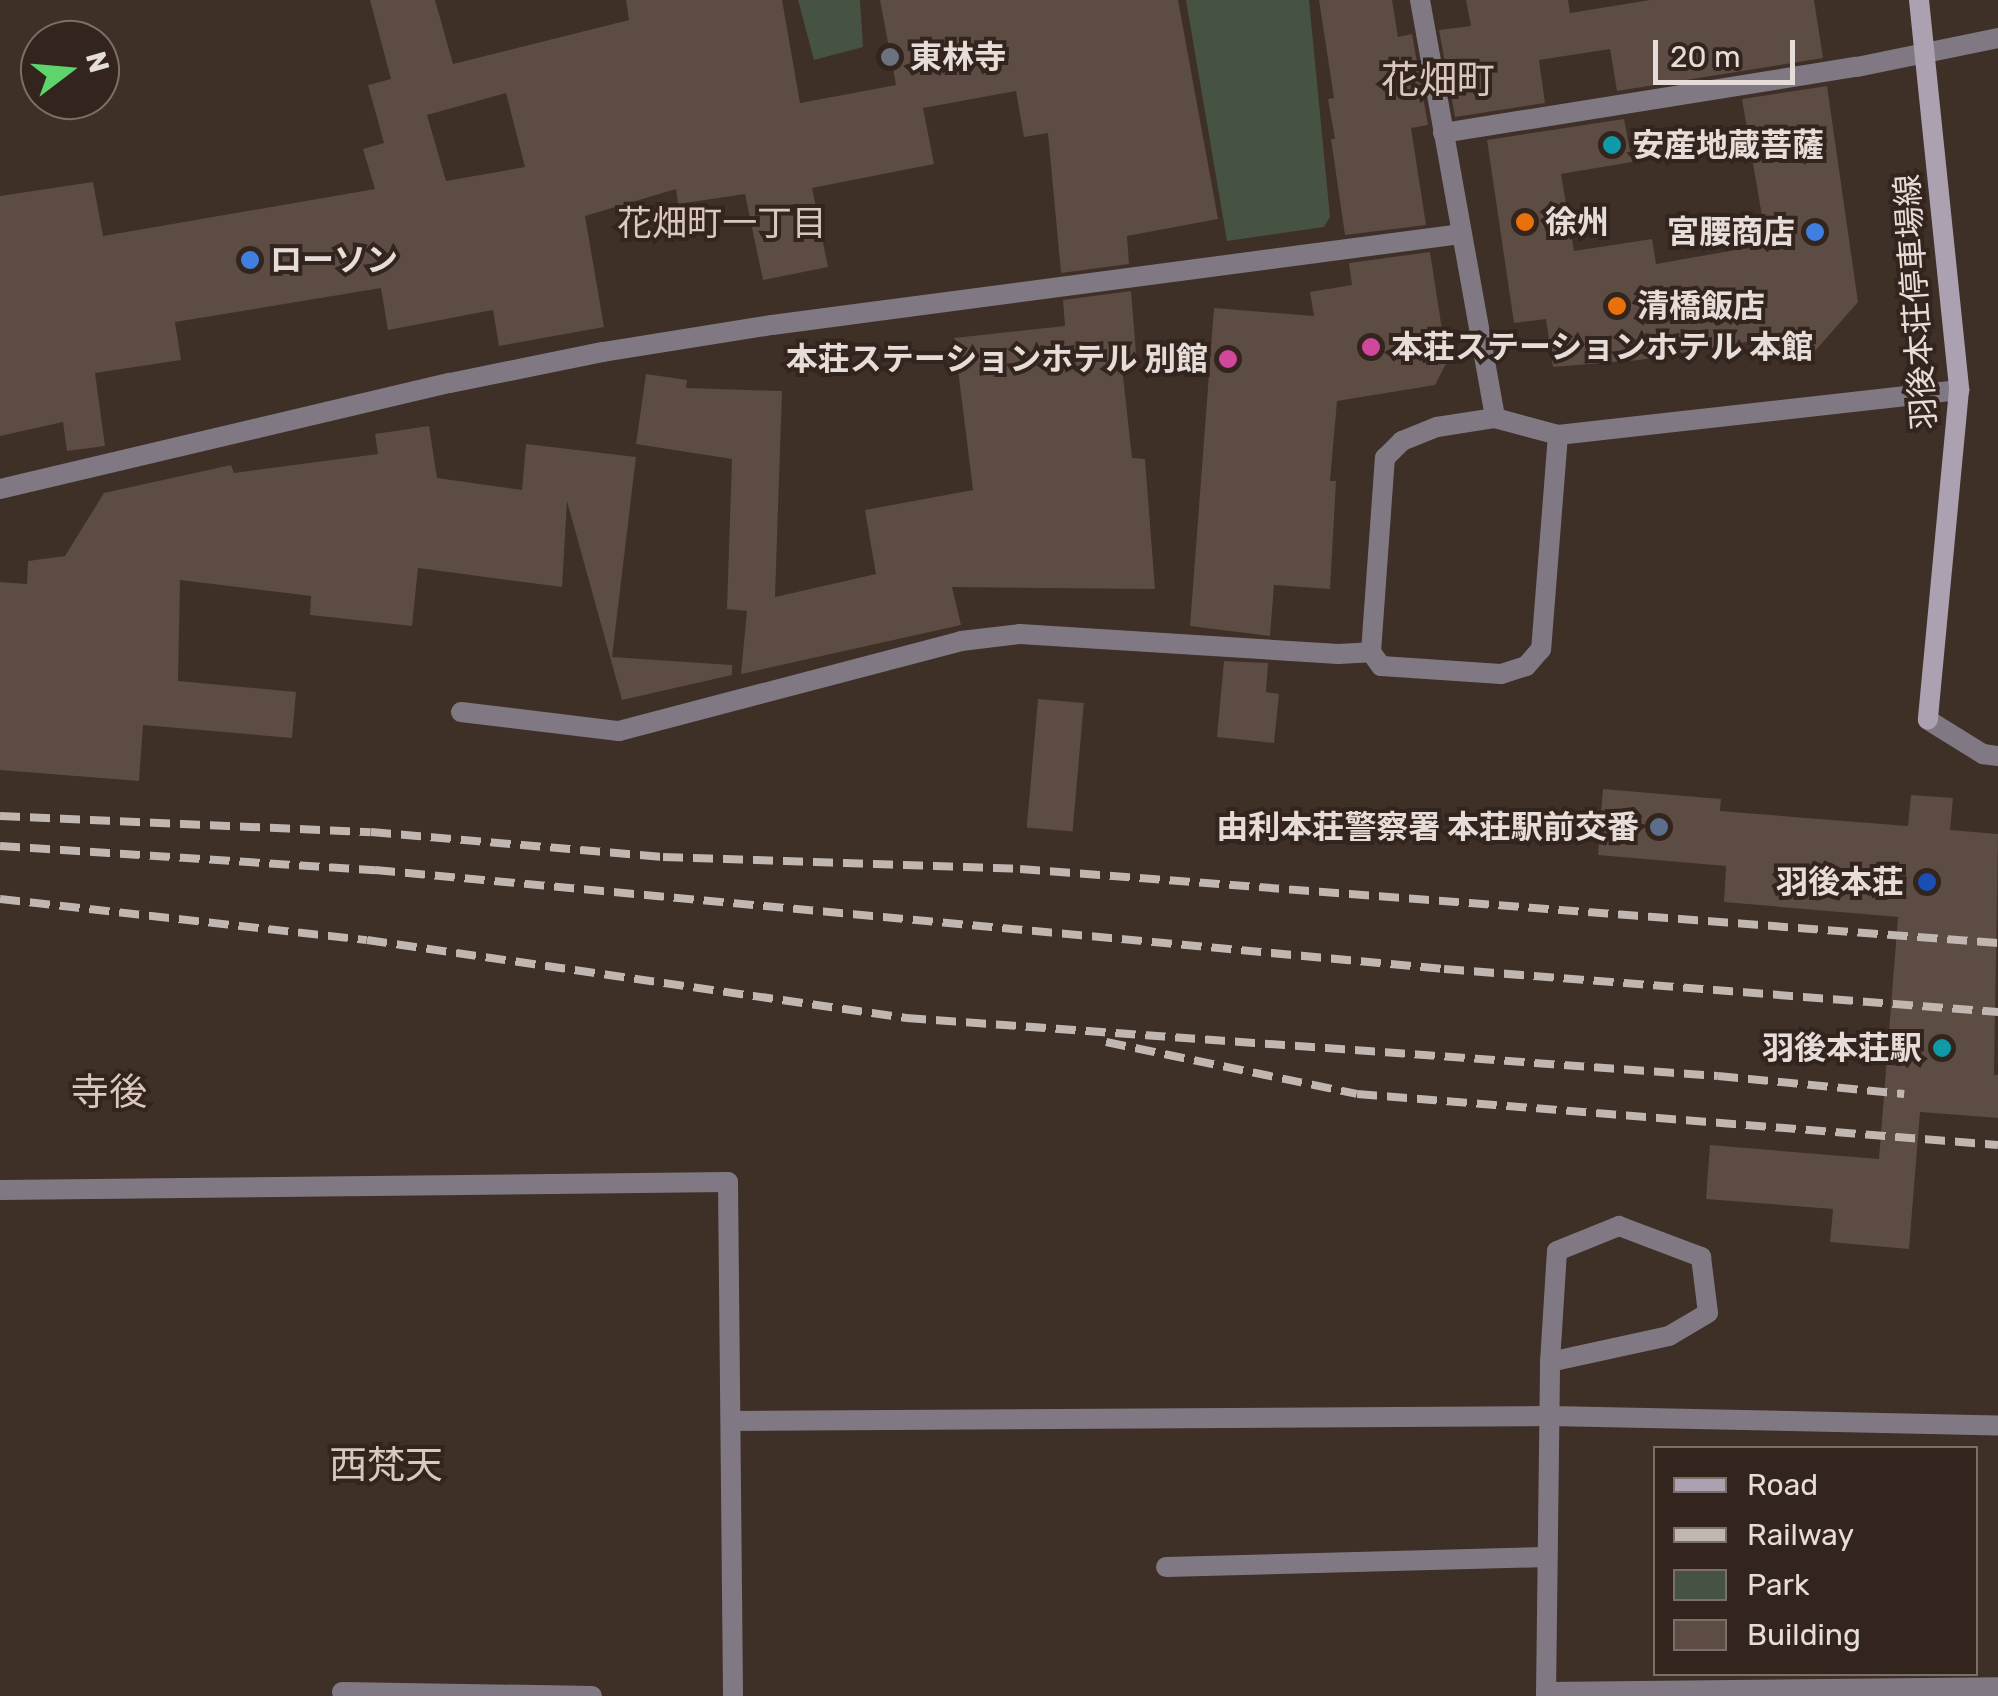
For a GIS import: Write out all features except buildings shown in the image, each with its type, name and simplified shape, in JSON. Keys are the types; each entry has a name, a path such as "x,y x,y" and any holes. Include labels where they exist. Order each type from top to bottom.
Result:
{"main road":[{"name":"羽後本荘停車場線","path":"1919,0 1959,390 1928,720"}],"street":[{"path":"1420,0 1494,418"},
{"path":"1443,133 1998,38"},
{"path":"0,490 450,383 603,352 772,325 1460,234"},
{"path":"1558,435 1541,650 1526,666 1501,674 1381,666 1371,652 1386,458 1402,441 1438,428 1494,418 1558,435 1959,390"},
{"path":"461,712 619,731 961,641 1020,634 1371,652"},
{"path":"1928,720 1983,754 1998,756"},
{"path":"0,1190 728,1182 733,1696"},
{"path":"1550,1362 1669,1336 1708,1313 1701,1257 1619,1226 1557,1251 1550,1362 1546,1694 1998,1687"},
{"path":"732,1422 1550,1416 1998,1424"},
{"path":"1166,1566 1546,1558"},
{"path":"342,1692 592,1696"}],"green space":[{"path":"798,0 860,0 863,47 814,60"},
{"path":"1186,0 1309,0 1330,217 1324,227 1227,241"}],"railway":[{"path":"0,816 371,832 663,857 1020,869 1998,943"},
{"path":"0,846 375,870 1444,969 1998,1012"},
{"path":"0,899 367,940 906,1018 1718,1076 1904,1094"},
{"path":"1106,1042 1357,1094 1998,1145"}],"place":[{"name":"東林寺","path":"890,57"},
{"name":"安産地蔵菩薩","path":"1612,145"},
{"name":"徐州","path":"1525,222"},
{"name":"宮腰商店","path":"1815,232"},
{"name":"ローソン","path":"250,260"},
{"name":"清橋飯店","path":"1617,306"},
{"name":"本荘ステーションホテル 本館","path":"1371,347"},
{"name":"本荘ステーションホテル 別館","path":"1228,359"},
{"name":"由利本荘警察署 本荘駅前交番","path":"1659,827"},
{"name":"羽後本荘","path":"1927,882"},
{"name":"羽後本荘駅","path":"1942,1048"}],"district":[{"name":"花畑町","path":"1438,81"},
{"name":"花畑町一丁目","path":"722,223"},
{"name":"寺後","path":"109,1093"},
{"name":"西梵天","path":"386,1466"}]}
